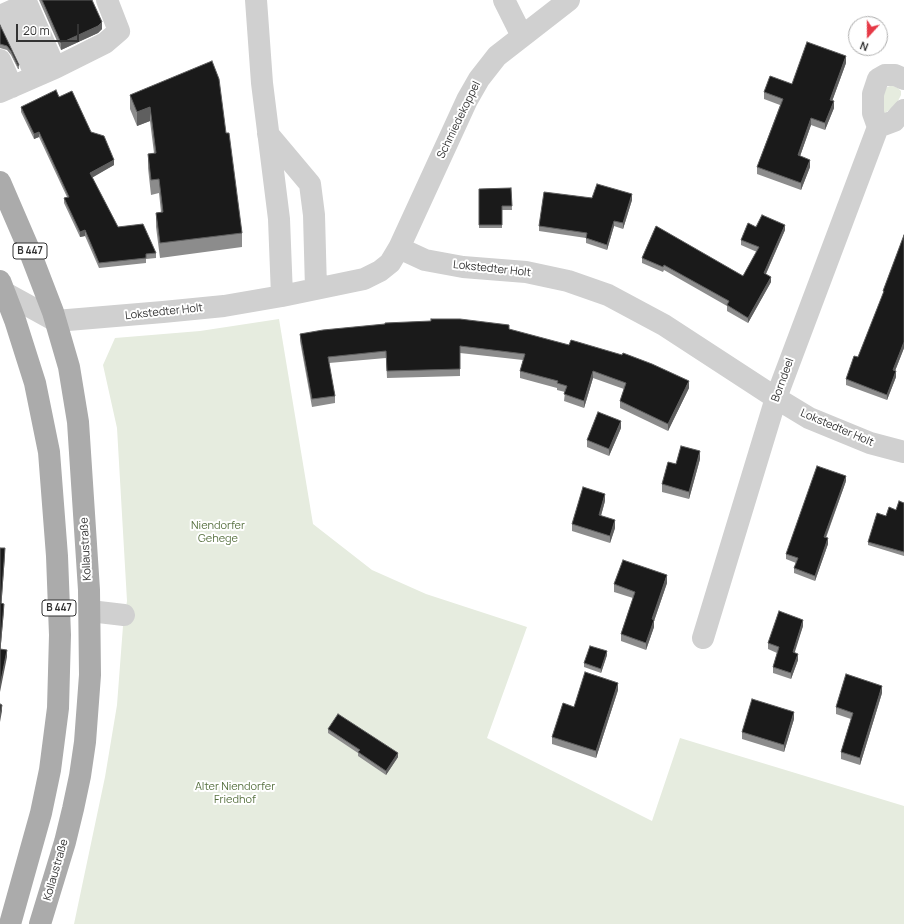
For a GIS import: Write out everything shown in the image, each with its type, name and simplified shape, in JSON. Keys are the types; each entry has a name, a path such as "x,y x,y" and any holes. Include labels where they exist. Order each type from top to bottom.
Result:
{"main road":[{"name":"Kollaustraße","path":"0,182 28,247 56,321 69,367 78,422 90,611 90,675 88,712 80,776 65,842 40,924"},
{"name":"B 447","path":"2,289 15,320 35,382 49,452 57,556 60,635 58,708 50,770 41,813 10,924"}],"street":[{"path":"0,60 6,89 105,43 120,31 107,0"},
{"path":"256,0 268,134 279,220 282,296"},
{"path":"504,0 522,36"},
{"name":"Schmiedekoppel","path":"399,248 478,79 497,56 569,0"},
{"path":"32,2 45,72 3,14 32,2"},
{"path":"904,79 895,75 885,75 878,80 873,94 873,113 878,127 894,121 904,110"},
{"name":"Borndeel","path":"703,638 776,398 878,127"},
{"path":"268,134 310,184 314,215 316,289"},
{"name":"Lokstedter Holt","path":"56,321 224,306 364,279 380,271 390,263 399,248 426,260 463,267 526,272 568,281 608,295 664,325 809,418 870,443 904,452"},
{"path":"2,289 56,321"},
{"path":"90,611 124,615"}],"green space":[{"path":"890,86 898,88 901,91 901,95 896,105 885,113 882,111 883,92 885,88"},
{"path":"279,319 313,524 372,570 426,594 527,627 487,738 652,821 680,738 904,806 904,924 74,924 105,777 117,705 123,626 127,601 117,428 103,365 115,338 200,331"}],"building":[{"path":"42,0 92,0 102,22 98,26 61,43"},
{"path":"0,25 19,65 18,66 7,46 0,44"},
{"path":"807,42 846,56 830,100 834,101 825,123 811,118 798,155 810,160 801,183 757,167 783,99 764,92 770,76 792,84"},
{"path":"212,61 219,79 226,133 229,133 242,233 160,243 156,213 163,212 159,179 151,180 148,154 156,153 150,107 137,112 130,95"},
{"path":"56,90 59,97 72,91 91,132 104,136 114,160 90,173 118,227 143,224 156,253 146,254 146,258 99,263 85,230 80,232 64,198 69,197 39,132 34,134 21,107"},
{"path":"597,184 632,194 623,223 614,221 607,245 586,238 587,233 539,226 544,192 592,198"},
{"path":"511,188 512,206 502,206 502,225 479,225 479,189"},
{"path":"762,215 785,225 764,273 771,277 748,318 727,305 729,301 664,265 663,267 642,258 656,226 743,276 759,247 741,240 748,223 756,227"},
{"path":"904,235 904,342 893,370 896,371 887,395 846,379 854,356 858,357"},
{"path":"431,319 460,319 509,325 509,329 569,345 571,340 622,355 623,353 689,381 668,424 620,401 626,383 593,371 584,401 564,394 567,386 557,383 558,381 520,371 525,354 460,346 460,369 387,371 386,351 328,357 335,396 312,399 300,334 385,323 431,321"},
{"path":"598,412 621,421 609,449 587,440"},
{"path":"681,446 700,451 689,492 662,484 668,462 676,464"},
{"path":"817,466 846,476 824,537 828,538 815,576 794,568 798,558 786,554"},
{"path":"583,487 605,494 599,515 615,520 610,536 572,524"},
{"path":"899,501 904,503 904,552 868,542 877,513 886,516 889,507 896,510"},
{"path":"0,548 5,548 1,603 4,604 0,649"},
{"path":"623,560 667,575 652,619 654,620 646,643 621,634 635,592 614,584"},
{"path":"779,611 803,620 793,652 798,654 791,673 773,667 779,647 768,643"},
{"path":"590,646 607,651 601,669 584,663"},
{"path":"0,649 7,650 0,686"},
{"path":"585,672 618,683 596,751 552,737 563,703 574,707"},
{"path":"846,674 882,686 860,758 841,752 853,713 836,707"},
{"path":"752,699 794,712 784,745 742,732"},
{"path":"0,704 2,705 0,716"},
{"path":"338,714 398,753 386,771 358,752 360,750 328,729"}],"park label":[{"name":"Niendorfer Gehege","path":"218,532"},
{"name":"Alter Niendorfer Friedhof","path":"235,793"}]}
